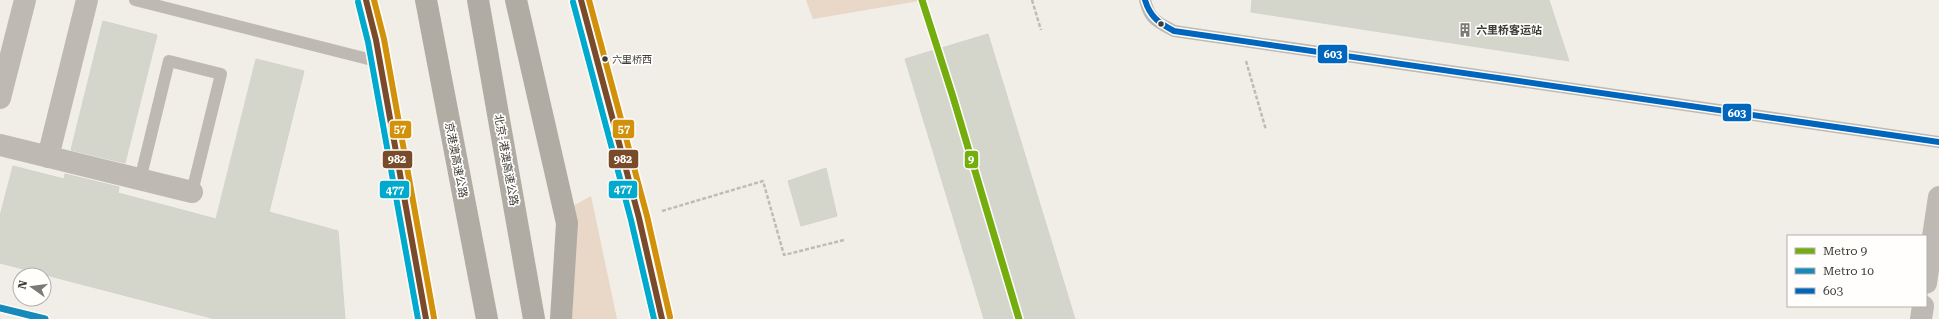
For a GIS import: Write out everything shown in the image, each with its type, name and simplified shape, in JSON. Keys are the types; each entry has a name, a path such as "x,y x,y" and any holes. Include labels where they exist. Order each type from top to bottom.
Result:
{"highway":[{"name":"京港澳高速公路","path":"426,0 487,319"},
{"name":"北京-港澳高速公路","path":"478,0 534,319"},
{"path":"516,0 567,223 561,319"},
{"path":"581,0 639,218 662,319"}],"street":[{"path":"0,98 25,0"},
{"path":"48,157 87,0"},
{"path":"366,0 380,62 426,319"},
{"path":"0,145 192,192"},
{"path":"1927,276 1939,197"},
{"path":"1920,319 1922,307"}],"lane":[{"path":"135,0 380,62"},
{"path":"1145,0 1149,14 1159,23 1174,31 1240,42 1939,142"},
{"path":"140,180 169,61 221,74 192,192"}],"path":[{"path":"1032,0 1041,30"},
{"path":"1240,42 1266,130"},
{"path":"639,218 764,180 784,255 844,240"}],"shaded area":[{"path":"806,0 925,0 813,19"},
{"path":"591,196 617,319 572,319 574,255 573,206"}],"building":[{"name":"六里桥客运站","path":"1252,0 1549,0 1569,61 1251,12"},
{"path":"103,21 157,35 125,163 71,150"},
{"path":"988,34 1075,319 984,319 905,59"},
{"path":"256,59 304,71 269,212 338,231 345,319 215,319 52,277 52,267 15,267 0,263 0,216 13,166 64,179 65,174 119,187 118,193 216,219"},
{"path":"826,168 837,216 801,226 788,181"}],"metro line":[{"name":"9","path":"922,0 953,97 1019,319"},
{"name":"10","path":"0,308 45,319"}],"transit line":[{"name":"982","path":"366,0 376,40 426,319"},
{"name":"57","path":"374,0 384,39 434,318"},
{"name":"982","path":"581,0 639,218 662,319"},
{"name":"57","path":"589,0 647,216 670,317"},
{"name":"603","path":"1145,0 1152,15 1174,31 1939,142"},
{"name":"477","path":"358,2 368,42 418,319"},
{"name":"477","path":"573,2 631,220 654,319"}],"place":[{"name":"六里桥客运站","path":"1465,30"},
{"name":"六里桥西","path":"605,59"}]}
